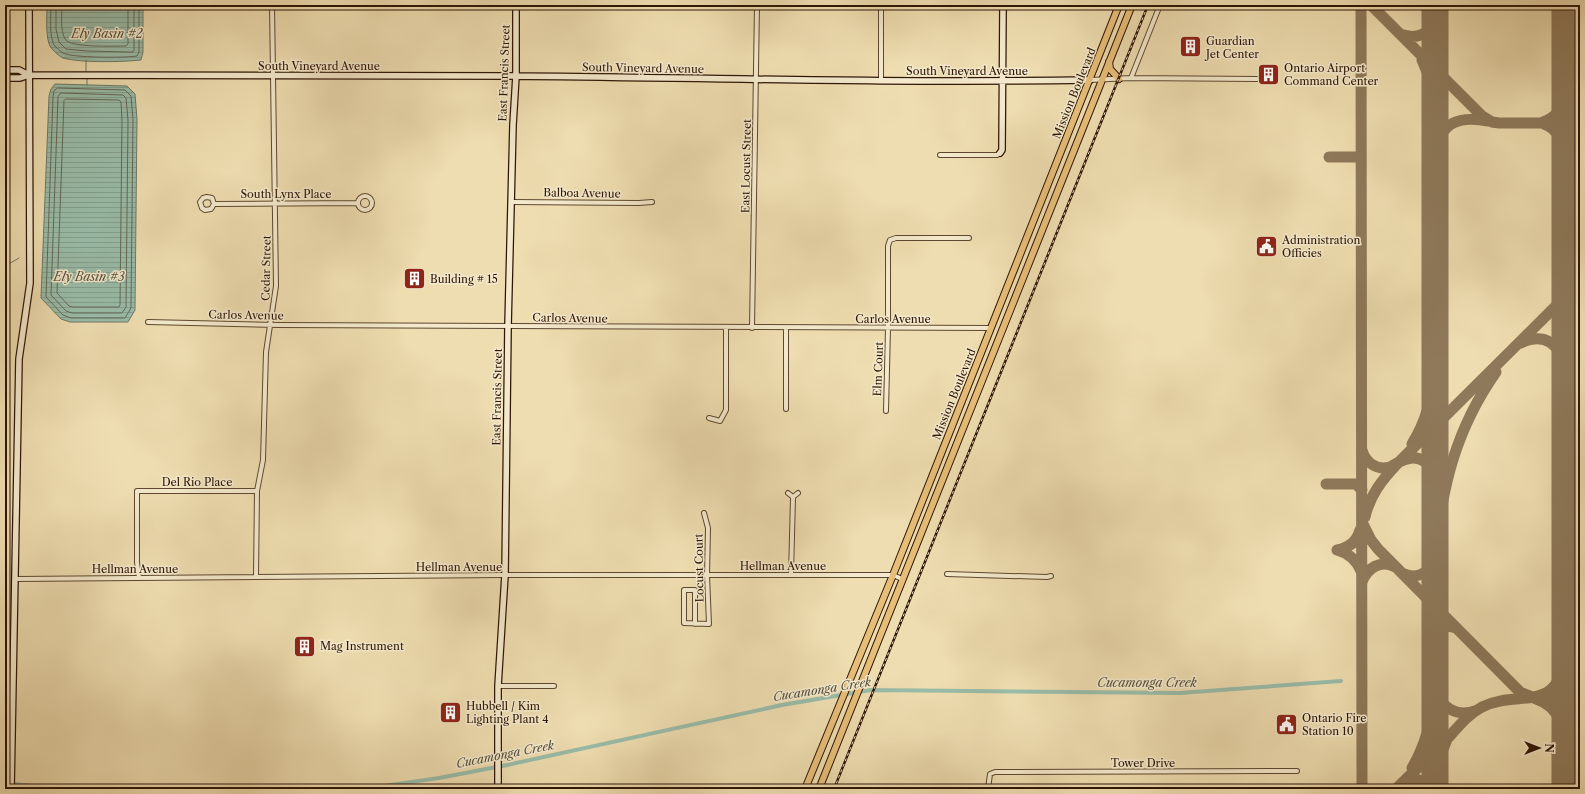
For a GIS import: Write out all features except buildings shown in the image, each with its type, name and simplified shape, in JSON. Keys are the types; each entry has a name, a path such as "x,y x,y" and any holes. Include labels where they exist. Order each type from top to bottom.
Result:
{"main road":[{"name":"Mission Boulevard","path":"805,789 894,575 1119,5"},
{"name":"Mission Boulevard","path":"819,789 1132,5"},
{"path":"1110,61 1110,69 1119,79"}],"street":[{"path":"11,789 19,359 30,283 29,5"},
{"name":"Cedar Street","path":"256,577 257,491 263,460 265,365 276,286 272,5"},
{"name":"East Francis Street","path":"498,789 498,686 505,576 508,326 513,125 516,76 516,5"},
{"name":"East Locust Street","path":"752,328 758,5"},
{"path":"880,5 881,80"},
{"path":"940,155 997,155 1002,150 1003,5"},
{"path":"1131,78 1160,5"},
{"name":"South Vineyard Avenue","path":"5,70 19,70 29,75"},
{"name":"South Vineyard Avenue","path":"5,78 20,78 29,75 91,75 516,76 757,80 1003,81 1131,78 1257,79"},
{"name":"Balboa Avenue","path":"511,202 652,202"},
{"name":"South Lynx Place","path":"214,204 358,203"},
{"name":"Elm Court","path":"886,411 888,246 890,240 896,238 969,238"},
{"name":"Carlos Avenue","path":"148,322 271,325 991,328"},
{"path":"709,418 720,421 726,410 726,328"},
{"path":"786,328 786,409"},
{"name":"Del Rio Place","path":"139,578 137,562 137,491 257,491"},
{"path":"788,493 793,497"},
{"path":"791,575 793,497 798,493"},
{"name":"Locust Court","path":"695,624 709,624 707,575 708,528 704,513"},
{"path":"947,574 1052,576"},
{"name":"Hellman Avenue","path":"15,579 707,575 894,575 902,579"},
{"path":"684,590 695,590 695,624 684,624 684,590"},
{"path":"498,686 554,686"},
{"name":"Tower Drive","path":"988,789 990,774 995,772 1297,771"}],"water":[{"name":"Ely Basin #2","path":"47,5 143,5 143,52 141,60 113,62 71,60 62,57 51,48 49,44"},
{"name":"Ely Basin #3","path":"55,84 127,86 135,94 137,119 135,310 128,322 70,322 61,319 41,298 49,96 51,89"}],"waterway":[{"path":"86,60 86,74"},
{"path":"87,77 87,85"},
{"path":"5,266 19,258"},
{"path":"5,346 7,337"},
{"name":"Cucamonga Creek","path":"363,789 439,778 507,765 782,705 871,690 1180,693 1341,681"},
{"name":"Cucamonga Creek","path":"5,783 61,789"}],"taxiway":[{"path":"1361,5 1362,789"},
{"path":"1371,5 1482,116 1492,122 1580,123"},
{"path":"1400,34 1406,36 1422,35 1430,29 1435,18"},
{"path":"1422,60 1432,84 1435,103"},
{"path":"1565,95 1570,110 1580,120"},
{"path":"1543,122 1552,118 1558,112 1565,95"},
{"path":"1435,151 1442,133 1447,127 1454,123 1469,119 1488,121"},
{"path":"1544,124 1556,132 1565,153"},
{"path":"1565,152 1567,144 1574,131 1580,126"},
{"path":"1329,157 1361,157"},
{"path":"1558,301 1562,292 1565,277"},
{"path":"1365,517 1373,495 1397,464 1580,282"},
{"path":"1565,348 1571,307 1580,286"},
{"path":"1521,343 1537,339 1550,342 1559,352 1565,368"},
{"path":"1412,444 1422,426 1425,417 1433,388 1435,368"},
{"path":"1435,552 1447,480 1461,436 1482,393 1496,372"},
{"path":"1362,450 1369,462 1376,467 1381,468 1390,467 1400,461 1410,458 1420,459 1428,465 1434,475 1435,480"},
{"path":"1326,484 1355,484 1362,490"},
{"path":"1565,521 1569,537 1580,549"},
{"path":"1363,524 1371,540 1378,549 1520,692 1535,698 1580,698"},
{"path":"1360,530 1352,543 1345,548 1337,550 1351,557 1357,563 1361,571"},
{"path":"1404,574 1415,576 1424,573 1431,566 1435,555"},
{"path":"1565,590 1570,571 1580,561"},
{"path":"1362,582 1367,573 1375,566 1385,564 1395,567"},
{"path":"1428,602 1433,614 1435,629"},
{"path":"1435,646 1439,630 1448,626 1456,628"},
{"path":"1396,789 1472,714 1482,707 1495,702 1543,694 1552,688 1559,678 1565,662"},
{"path":"1565,665 1570,680 1580,692"},
{"path":"1436,690 1442,702 1451,710 1462,713 1475,711"},
{"path":"1412,768 1428,732 1435,693"},
{"path":"1536,699 1551,707 1560,720 1564,735 1569,789"},
{"path":"1565,731 1570,716 1580,703"},
{"path":"1435,779 1439,759 1446,742"},
{"path":"1403,783 1411,780 1419,780 1426,783 1432,789"}],"runway":[{"path":"1435,5 1435,789"},
{"path":"1565,5 1565,789"}],"railway":[{"path":"834,789 1148,5"}],"place":[{"name":"Guardian Jet Center","path":"1191,47"},
{"name":"Ontario Airport Command Center","path":"1269,74"},
{"name":"Administration Officies","path":"1266,246"},
{"name":"Building # 15","path":"414,279"},
{"name":"Mag Instrument","path":"304,646"},
{"name":"Hubbell / Kim Lighting Plant 4","path":"450,712"},
{"name":"Ontario Fire Station 10","path":"1287,724"}]}
